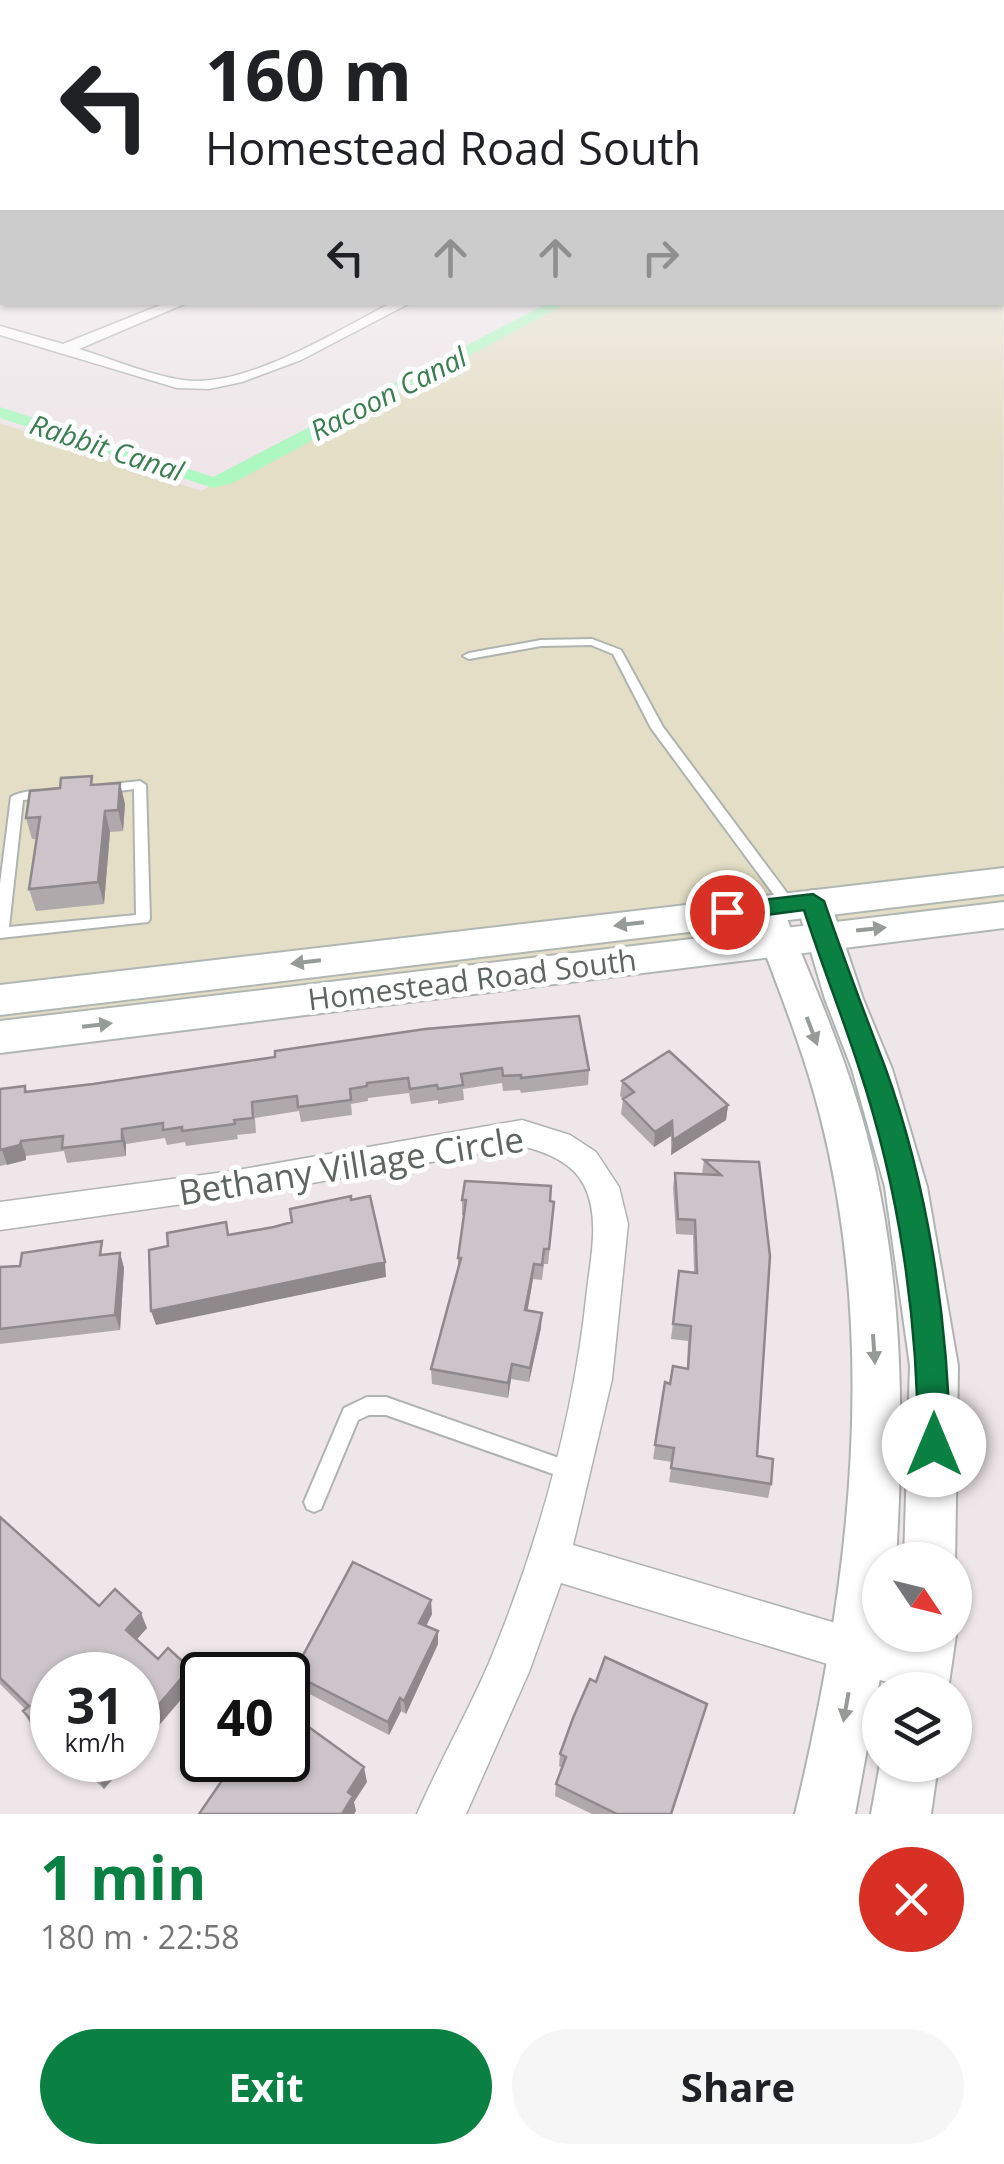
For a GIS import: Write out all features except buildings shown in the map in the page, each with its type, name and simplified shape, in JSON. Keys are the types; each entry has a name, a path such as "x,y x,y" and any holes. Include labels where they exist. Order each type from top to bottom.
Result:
{"main road":[{"name":"Homestead Road South","path":"0,1037 793,918 1004,881"},
{"name":"Homestead Road South","path":"0,1000 793,918 1004,915"}],"street":[{"path":"65,349 175,305"},
{"path":"0,330 183,385 204,387 236,381 399,305"},
{"path":"793,918 889,1122 917,1253 934,1366 931,1542"},
{"path":"793,918 825,1065 848,1144 867,1255 876,1365 874,1490 856,1650 825,1814"},
{"name":"Bethany Village Circle","path":"0,1216 232,1184 522,1132 560,1141 590,1164 608,1197 610,1224 600,1340 574,1472 551,1560 526,1632 441,1814"},
{"path":"551,1560 856,1650 924,1665"},
{"path":"901,1814 907,1782"}],"lane":[{"path":"469,656 541,643 592,642 617,652 657,728 793,918"},
{"path":"70,792 17,797 1,933 143,919 140,786 87,790"},
{"path":"314,1502 351,1414 367,1406 386,1406 574,1472"}],"shaded area":[{"path":"560,305 1003,305 1004,871 797,892 0,989 0,423 201,491"},
{"path":"1004,890 1004,902 834,924 829,909"},
{"path":"755,918 760,933 0,1027 0,1010"}],"waterway":[{"name":"Racoon Canal","path":"0,412 213,483 556,305"}],"route":[{"path":"727,912 813,901 844,998 872,1068 906,1187 934,1366 934,1445"}],"water label":[{"name":"Rabbit Canal","path":"107,447"}]}
